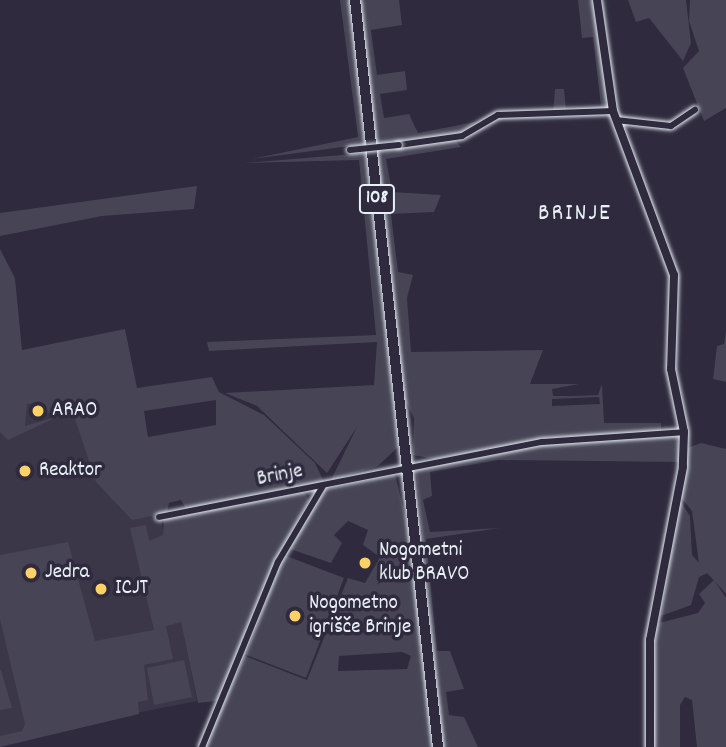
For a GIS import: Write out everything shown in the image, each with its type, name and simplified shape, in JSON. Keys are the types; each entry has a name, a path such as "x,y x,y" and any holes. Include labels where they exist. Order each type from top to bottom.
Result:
{"main road":[{"name":"108","path":"355,0 438,747"}],"street":[{"path":"597,0 613,111 669,252 675,302 671,369 684,432 650,640 650,747"},
{"path":"616,120 671,126 695,110"},
{"path":"350,150 462,136 498,115 613,111"},
{"name":"Brinje","path":"159,517 324,485 407,465 542,442 684,432"},
{"path":"202,747 278,562 324,485"}],"shaded area":[{"path":"340,0 350,0 365,144 252,159 358,137"},
{"path":"360,0 399,0 402,25 371,30 377,75 405,71 407,90 380,94 384,118 409,114 418,133 475,122 471,126 458,135 376,143"},
{"path":"578,0 593,0 608,108 553,115 555,89 564,89 566,110 601,106 593,37 582,38"},
{"path":"628,0 686,0 691,43 683,61 649,18 636,22"},
{"path":"690,0 726,0 726,108 704,121 683,68 699,51 689,21"},
{"path":"454,139 461,147 386,159 392,192 441,195 434,212 391,214 398,272 413,275 407,298 411,352 543,350 530,384 579,384 552,389 553,396 572,396 598,395 602,384 604,423 661,423 661,431 543,440 434,459 413,455 414,418 405,400 377,152","holes":["599,397 600,404 552,406 552,399"]},
{"path":"366,153 399,446 378,466 331,480 357,427 327,473 257,406 225,393 374,385 377,342 209,351 207,342 376,335 359,160 244,163"},
{"path":"197,186 194,209 102,216 0,236 0,213"},
{"path":"0,249 15,278 22,350 125,329 137,388 212,377 219,392 264,415 315,463 324,482 186,509 181,500 169,503 167,513 132,520 96,482 73,413 44,413 41,402 27,404 25,426 59,416 8,440 0,432","holes":["216,400 216,425 148,437 144,411"]},
{"path":"726,331 726,382 713,379 717,346 724,344"},
{"path":"124,332 197,701 0,740 0,358"},
{"path":"677,435 680,462 498,460 430,472 432,496 423,500 430,532 500,528 426,539 437,651 450,651 464,689 446,692 449,715 464,717 478,747 443,747 416,470 542,445"},
{"path":"701,443 726,449 726,594 699,564 692,511 681,497 688,448"},
{"path":"395,475 410,535 433,747 204,747 245,656 307,680 348,578 365,583 380,557 363,545 368,530 348,521 334,535 342,543 331,563 290,549 324,490","holes":["402,652 411,656 407,669 338,671 339,656"]},
{"path":"304,492 309,500 276,560 225,700 198,703 181,622 166,626 173,659 144,665 148,700 138,702 139,714 0,747 0,736 22,731 25,724 0,619 0,555 68,542 95,641 154,630 130,528 146,525 149,541 163,535 164,519"},
{"path":"680,501 690,516 692,555 708,573 699,577 691,605 661,616"},
{"name":"Nogometno igrišče Brinje","path":"284,555 344,578 306,678 246,655"},
{"path":"714,580 726,598 726,747 697,747 692,700 685,697 680,705 680,747 653,747 656,630 659,623 698,613 705,603 699,594"},
{"path":"184,660 192,697 154,705 147,668"},
{"path":"0,670 12,708 0,710"}],"place":[{"name":"ARAO","path":"38,411"},
{"name":"Reaktor","path":"25,471"},
{"name":"Nogometni klub BRAVO","path":"365,563"},
{"name":"Jedra","path":"31,573"},
{"name":"ICJT","path":"101,589"},
{"name":"Nogometno igrišče Brinje","path":"295,616"}],"district":[{"name":"BRINJE","path":"575,215"}]}
